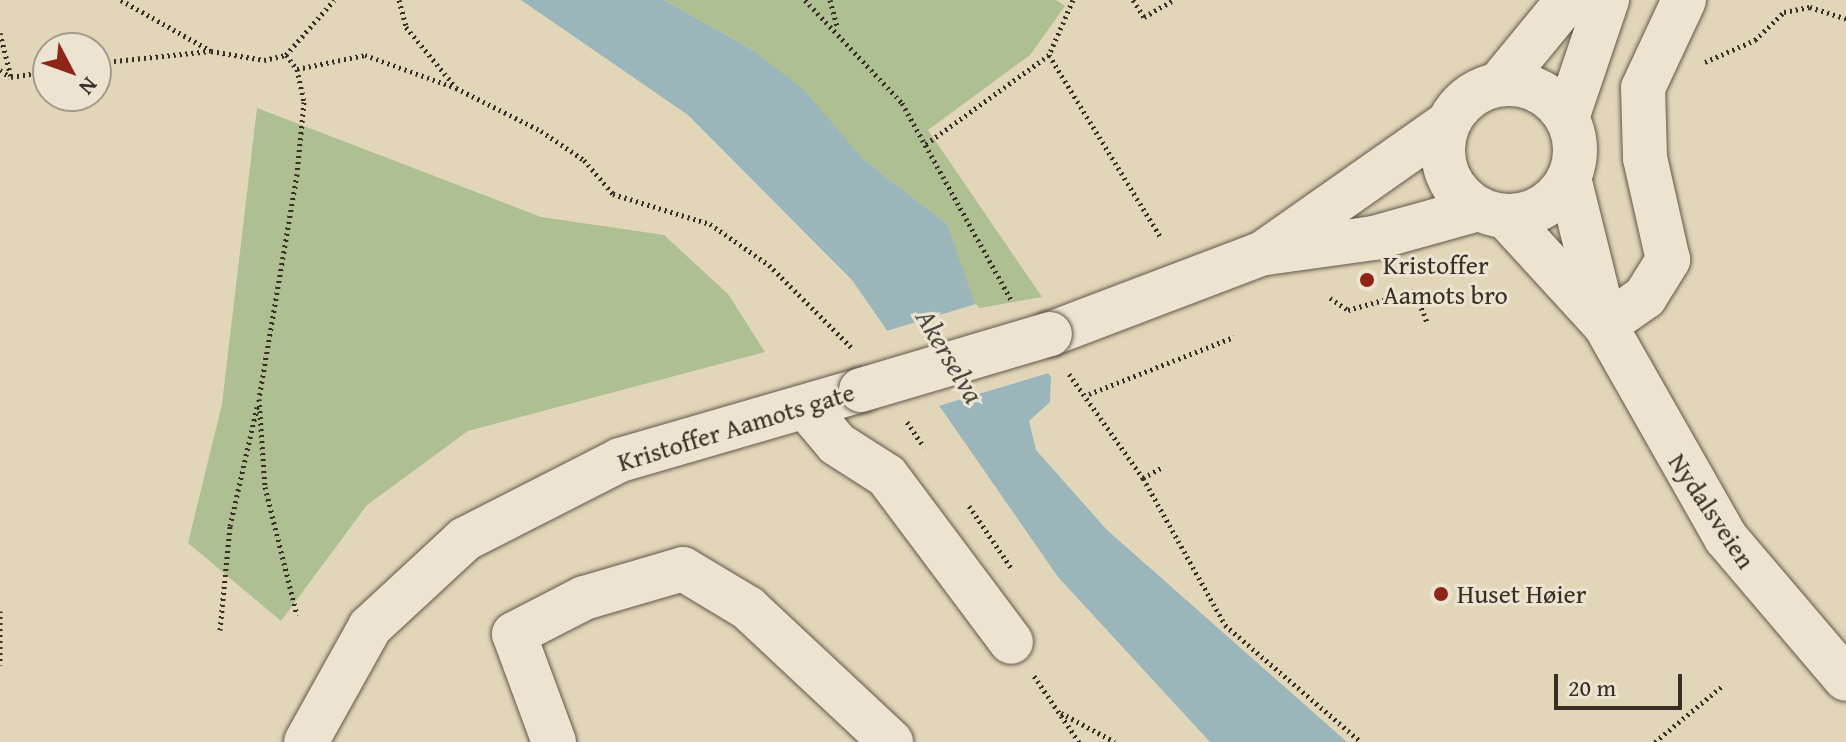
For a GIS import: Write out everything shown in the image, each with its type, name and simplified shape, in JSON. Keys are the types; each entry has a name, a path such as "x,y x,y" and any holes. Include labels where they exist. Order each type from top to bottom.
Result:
{"street":[{"path":"1499,84 1538,90 1567,118 1576,148 1569,178 1543,207 1492,213 1446,172 1448,123 1469,97 1499,84 1568,0"},
{"path":"1567,118 1607,0"},
{"path":"1605,325 1645,297 1668,260 1641,123 1652,60 1684,0"},
{"name":"Kristoffer Aamots gate","path":"1263,253 1448,123"},
{"name":"Nydalsveien","path":"1569,178 1605,325"},
{"name":"Nydalsveien","path":"1492,213 1605,325 1726,538 1846,679"},
{"name":"Kristoffer Aamots gate","path":"306,742 370,627 465,539 620,460 806,407 860,374 1043,336 1263,253 1374,238 1492,213"},
{"path":"806,407 837,444 887,476 1011,642"},
{"path":"554,742 514,634 584,598 683,569 748,608 891,742"}],"path":[{"path":"121,0 211,51"},
{"path":"112,61 211,51 264,60 286,55 334,0"},
{"path":"399,0 406,27 456,88"},
{"path":"805,0 839,30 902,103 1043,336 1089,394 1143,478 1225,625 1361,742"},
{"path":"830,0 839,30"},
{"path":"926,144 1049,55 1073,0"},
{"path":"1133,0 1144,17 1173,0"},
{"path":"1652,60 1700,63 1733,52 1797,9 1833,11 1846,19"},
{"path":"0,33 11,77"},
{"path":"220,630 230,526 259,399 297,174 304,102 297,69 286,55"},
{"path":"297,69 365,55 456,88 584,160 613,194 710,224 769,265 860,374"},
{"path":"1049,55 1160,236"},
{"path":"0,70 11,77 32,74"},
{"path":"1330,298 1348,310 1415,291 1427,322"},
{"path":"1089,394 1234,337"},
{"path":"259,399 265,487 297,615"},
{"path":"904,418 929,454"},
{"path":"1143,478 1161,468"},
{"path":"965,501 1012,560 1012,574"},
{"path":"0,611 0,665"},
{"path":"1011,642 1079,742"},
{"path":"1655,742 1721,687"},
{"path":"1060,713 1115,742"}],"green space":[{"path":"664,0 1056,0 1065,6 1030,55 928,130 1042,297 974,309 947,224 863,159 751,49"},
{"path":"257,108 541,217 664,235 728,294 765,352 468,431 367,505 281,621 188,543 222,404"}],"water":[{"name":"Akerselva","path":"521,0 664,0 751,49 803,89 863,159 947,224 982,324 1051,376 1050,402 1029,421 1036,450 1107,530 1347,742 1210,742 1058,577 852,280 688,115"}],"pier":[{"path":"976,304 1010,348 1052,372 935,407 883,332"}],"place":[{"name":"Kristoffer Aamots bro","path":"1367,280"},
{"name":"Huset Høier","path":"1441,594"}]}
